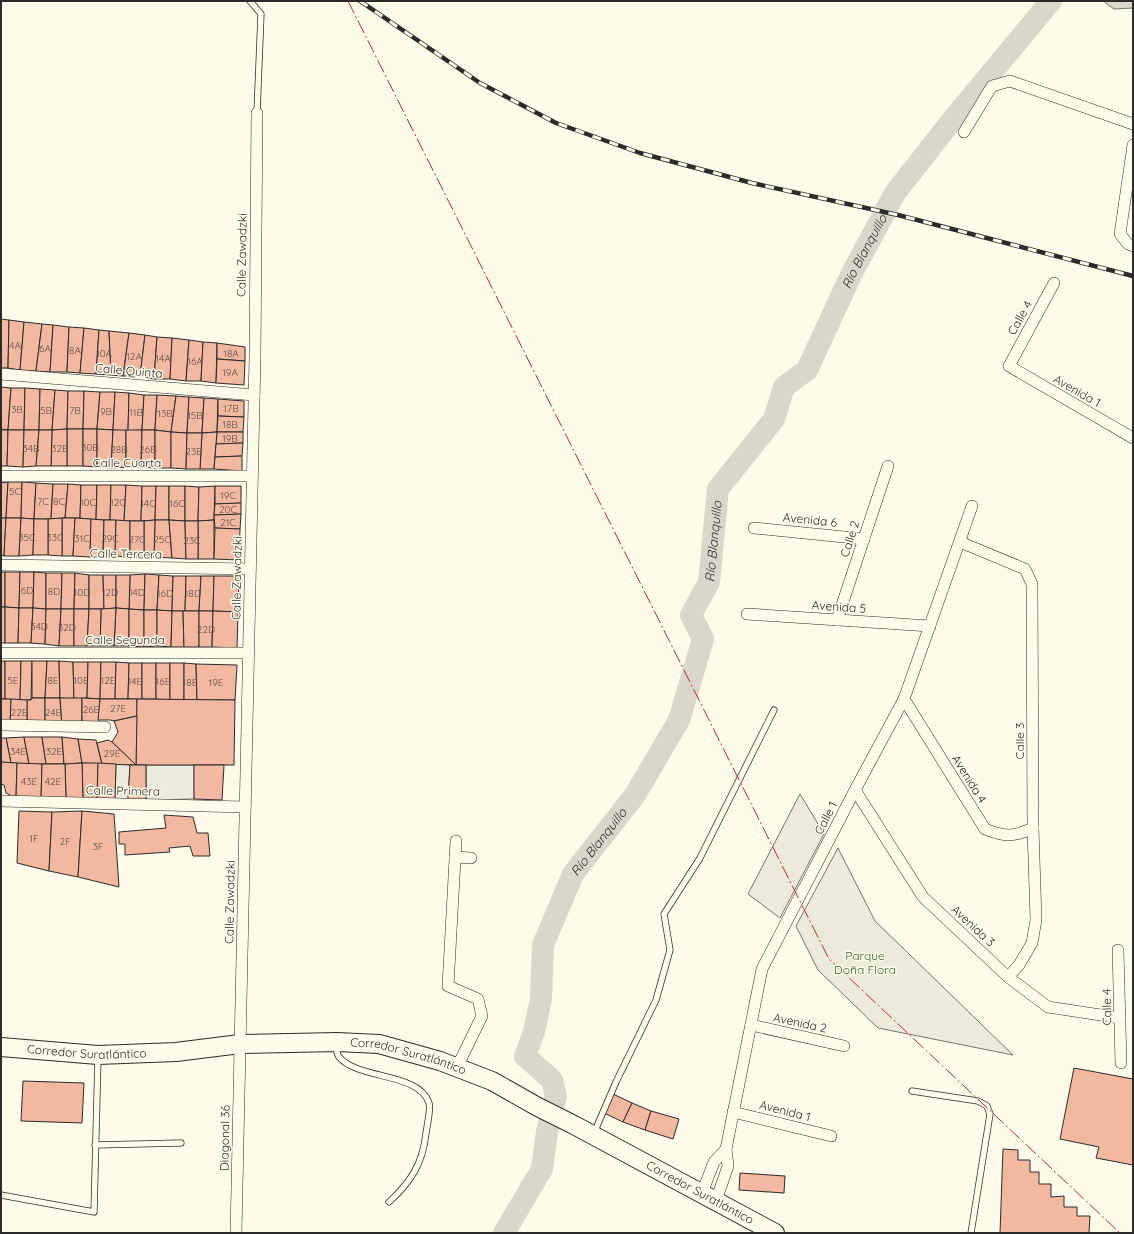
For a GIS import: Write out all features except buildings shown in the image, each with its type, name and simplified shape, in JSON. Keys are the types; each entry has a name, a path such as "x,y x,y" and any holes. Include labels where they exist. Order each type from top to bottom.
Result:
{"main road":[{"name":"Corredor Suratlántico","path":"1,1047 98,1055 176,1052 240,1044 334,1042 379,1044 457,1067 492,1081 775,1233"}],"street":[{"path":"964,132 992,86 1010,81 1133,124"},
{"name":"Calle Zawadzki","path":"240,1044 254,395 257,113"},
{"path":"1133,145 1120,234 1128,244 1133,246"},
{"name":"Calle 4","path":"1009,366 1054,283"},
{"name":"Avenida 1","path":"1009,366 1133,438"},
{"name":"Calle Quinta","path":"1,374 254,395"},
{"name":"Calle 2","path":"837,620 888,466"},
{"name":"Calle Cuarta","path":"1,476 252,476"},
{"name":"Calle 1","path":"709,1197 728,1166 726,1149 762,969 904,699 972,506"},
{"name":"Avenida 6","path":"754,528 864,539"},
{"name":"Calle 3","path":"960,542 1024,569 1032,584 1033,828 1036,920 1032,943 1019,965 1008,976"},
{"name":"Calle Tercera","path":"1,565 250,569"},
{"name":"Avenida 5","path":"747,614 930,626"},
{"name":"Calle Segunda","path":"1,653 248,653"},
{"name":"Avenida 4","path":"904,699 985,829 998,835 1012,835 1019,834 1033,828"},
{"path":"1,725 104,727"},
{"name":"Avenida 3","path":"855,790 923,897 1008,976 1048,1007 1120,1018"},
{"name":"Calle Primera","path":"1,801 245,807"},
{"path":"456,841 448,986 478,999 482,1016 457,1067"},
{"path":"455,857 471,858"},
{"name":"Calle 4","path":"1118,950 1121,1063"},
{"name":"Avenida 2","path":"751,1025 844,1046"},
{"name":"Diagonal 36","path":"236,1233 240,1044"},
{"name":"Avenida 1","path":"733,1112 831,1136"},
{"name":"Calle 1","path":"709,1197 714,1162 726,1149"}],"lane":[{"path":"250,1 261,14 257,113"},
{"path":"593,1135 616,1082 656,1000 670,950 664,914 700,858 774,710"},
{"path":"334,1042 339,1056 354,1068 409,1084 425,1095 430,1104 425,1142 418,1167 402,1191 390,1202"},
{"path":"1,1194 94,1212 98,1055"},
{"path":"912,1091 978,1101 987,1106 990,1114 971,1233"},
{"path":"95,1145 181,1143"}],"green space":[{"path":"116,764 130,765 128,799 115,800"},
{"path":"146,765 194,765 194,799 146,800"},
{"path":"800,794 824,834 780,918 748,894"},
{"name":"Parque Doña Flora","path":"838,848 875,921 1013,1055 878,1028 818,970 796,926"}],"shaded area":[{"path":"1103,1 1133,1 1133,8 1114,9"}],"waterway":[{"name":"Río Blanquillo","path":"504,1233 542,1169 547,1132 556,1096 552,1080 525,1056 534,1032 541,999 543,945 573,874 635,795 679,720 703,639 691,615 709,582 718,489 774,419 784,387 807,370 852,273 895,193 950,123 1051,1"}],"railway":[{"path":"360,1 480,83 556,123 640,153 752,183 898,215 1133,276"}],"power":[{"path":"348,1 829,959 1120,1233"}]}
